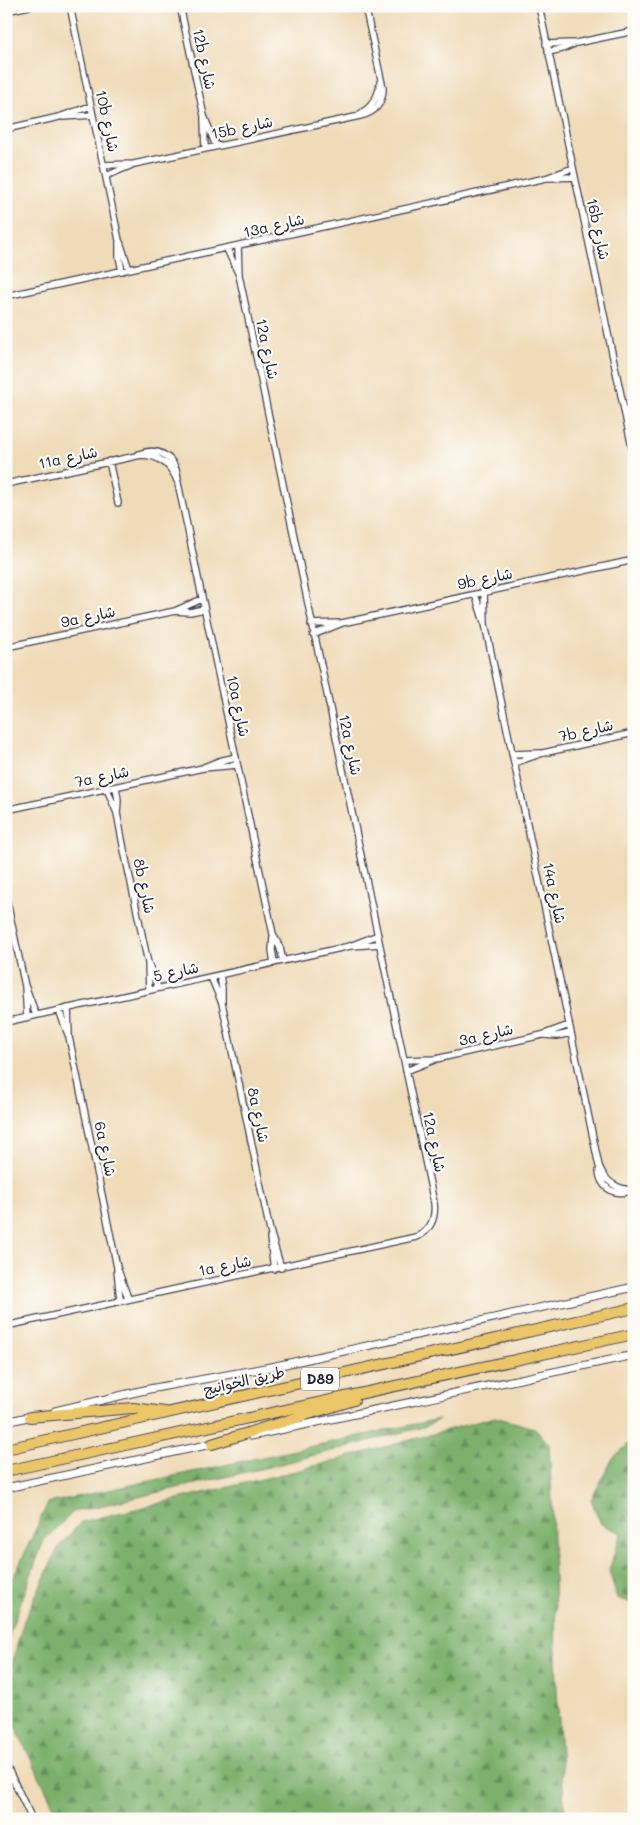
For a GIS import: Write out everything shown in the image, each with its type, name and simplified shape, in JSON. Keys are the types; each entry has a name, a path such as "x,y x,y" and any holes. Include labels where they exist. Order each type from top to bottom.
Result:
{"highway":[{"name":"طريق الخوانيج","path":"6,1448 170,1413 634,1308"},
{"name":"D89","path":"6,1471 634,1334"},
{"path":"212,1444 394,1387"},
{"path":"30,1417 133,1408 170,1413"}],"street":[{"path":"6,11 29,6"},
{"name":"10b شارع","path":"70,6 119,240 122,271"},
{"name":"12b شارع","path":"180,6 204,116 216,146"},
{"name":"15b شارع","path":"104,165 134,164 355,117 377,103 383,88 365,6"},
{"name":"16b شارع","path":"539,6 634,457"},
{"path":"546,44 576,43 634,31"},
{"path":"548,52 576,43"},
{"path":"6,129 59,117 91,106"},
{"path":"59,117 93,115"},
{"name":"12b شارع","path":"204,116 205,149"},
{"name":"15b شارع","path":"106,176 134,164"},
{"name":"13a شارع","path":"6,296 546,178 572,168"},
{"name":"13a شارع","path":"546,178 574,177"},
{"name":"10b شارع","path":"119,240 126,254 129,270"},
{"name":"12a شارع","path":"238,246 239,275 313,635 434,1203 435,1212 432,1220"},
{"name":"12a شارع","path":"227,249 239,275"},
{"name":"11a شارع","path":"6,484 135,456 153,456 167,460"},
{"name":"10a شارع","path":"167,460 178,483 273,934 280,948 283,960"},
{"path":"109,462 118,503"},
{"name":"9b شارع","path":"313,635 342,623 634,560"},
{"name":"14a شارع","path":"484,592 485,624 600,1178 611,1188 633,1190"},
{"name":"14a شارع","path":"474,594 478,610 485,624"},
{"name":"9a شارع","path":"6,647 175,611 202,599"},
{"name":"9a شارع","path":"175,611 190,612 204,609"},
{"name":"9b شارع","path":"311,624 342,623"},
{"name":"7b شارع","path":"514,763 543,754 634,733"},
{"name":"7b شارع","path":"512,754 543,754"},
{"name":"7a شارع","path":"202,768 236,757"},
{"name":"7a شارع","path":"6,810 202,768 237,765"},
{"name":"8b شارع","path":"116,787 117,813"},
{"name":"8b شارع","path":"107,789 117,813 148,963 150,990"},
{"path":"6,897 25,986 27,1017"},
{"name":"10a شارع","path":"273,934 272,950 274,962"},
{"name":"شارع 5","path":"350,946 378,935"},
{"name":"شارع 5","path":"6,1022 350,946 380,944"},
{"name":"8b شارع","path":"148,963 158,988"},
{"name":"8a شارع","path":"220,974 222,1003"},
{"name":"8a شارع","path":"211,977 222,1003 270,1231 281,1268"},
{"path":"25,986 36,1015"},
{"name":"6a شارع","path":"68,1008 69,1037"},
{"name":"6a شارع","path":"59,1010 69,1037 117,1267 128,1298"},
{"name":"3a شارع","path":"406,1071 436,1059 542,1035 569,1024"},
{"name":"3a شارع","path":"542,1035 557,1036 571,1033"},
{"name":"3a شارع","path":"404,1060 436,1059"},
{"name":"1a شارع","path":"6,1324 281,1268 416,1238 426,1231 432,1220"},
{"name":"8a شارع","path":"270,1231 274,1269"},
{"name":"6a شارع","path":"117,1267 120,1300"},
{"path":"6,1422 149,1389 279,1365 634,1287"},
{"path":"6,1488 634,1354"},
{"path":"6,1766 32,1819"}],"green space":[{"path":"495,1417 535,1428 549,1444 557,1690 565,1819 60,1819 9,1714 6,1684 24,1621 58,1548 81,1522 300,1470"},
{"path":"439,1419 427,1426 273,1466 73,1512 44,1540 11,1629 6,1655 6,1593 48,1503"},
{"path":"634,1439 634,1604 617,1598 609,1570 621,1533 601,1524 591,1500 613,1458"}]}
